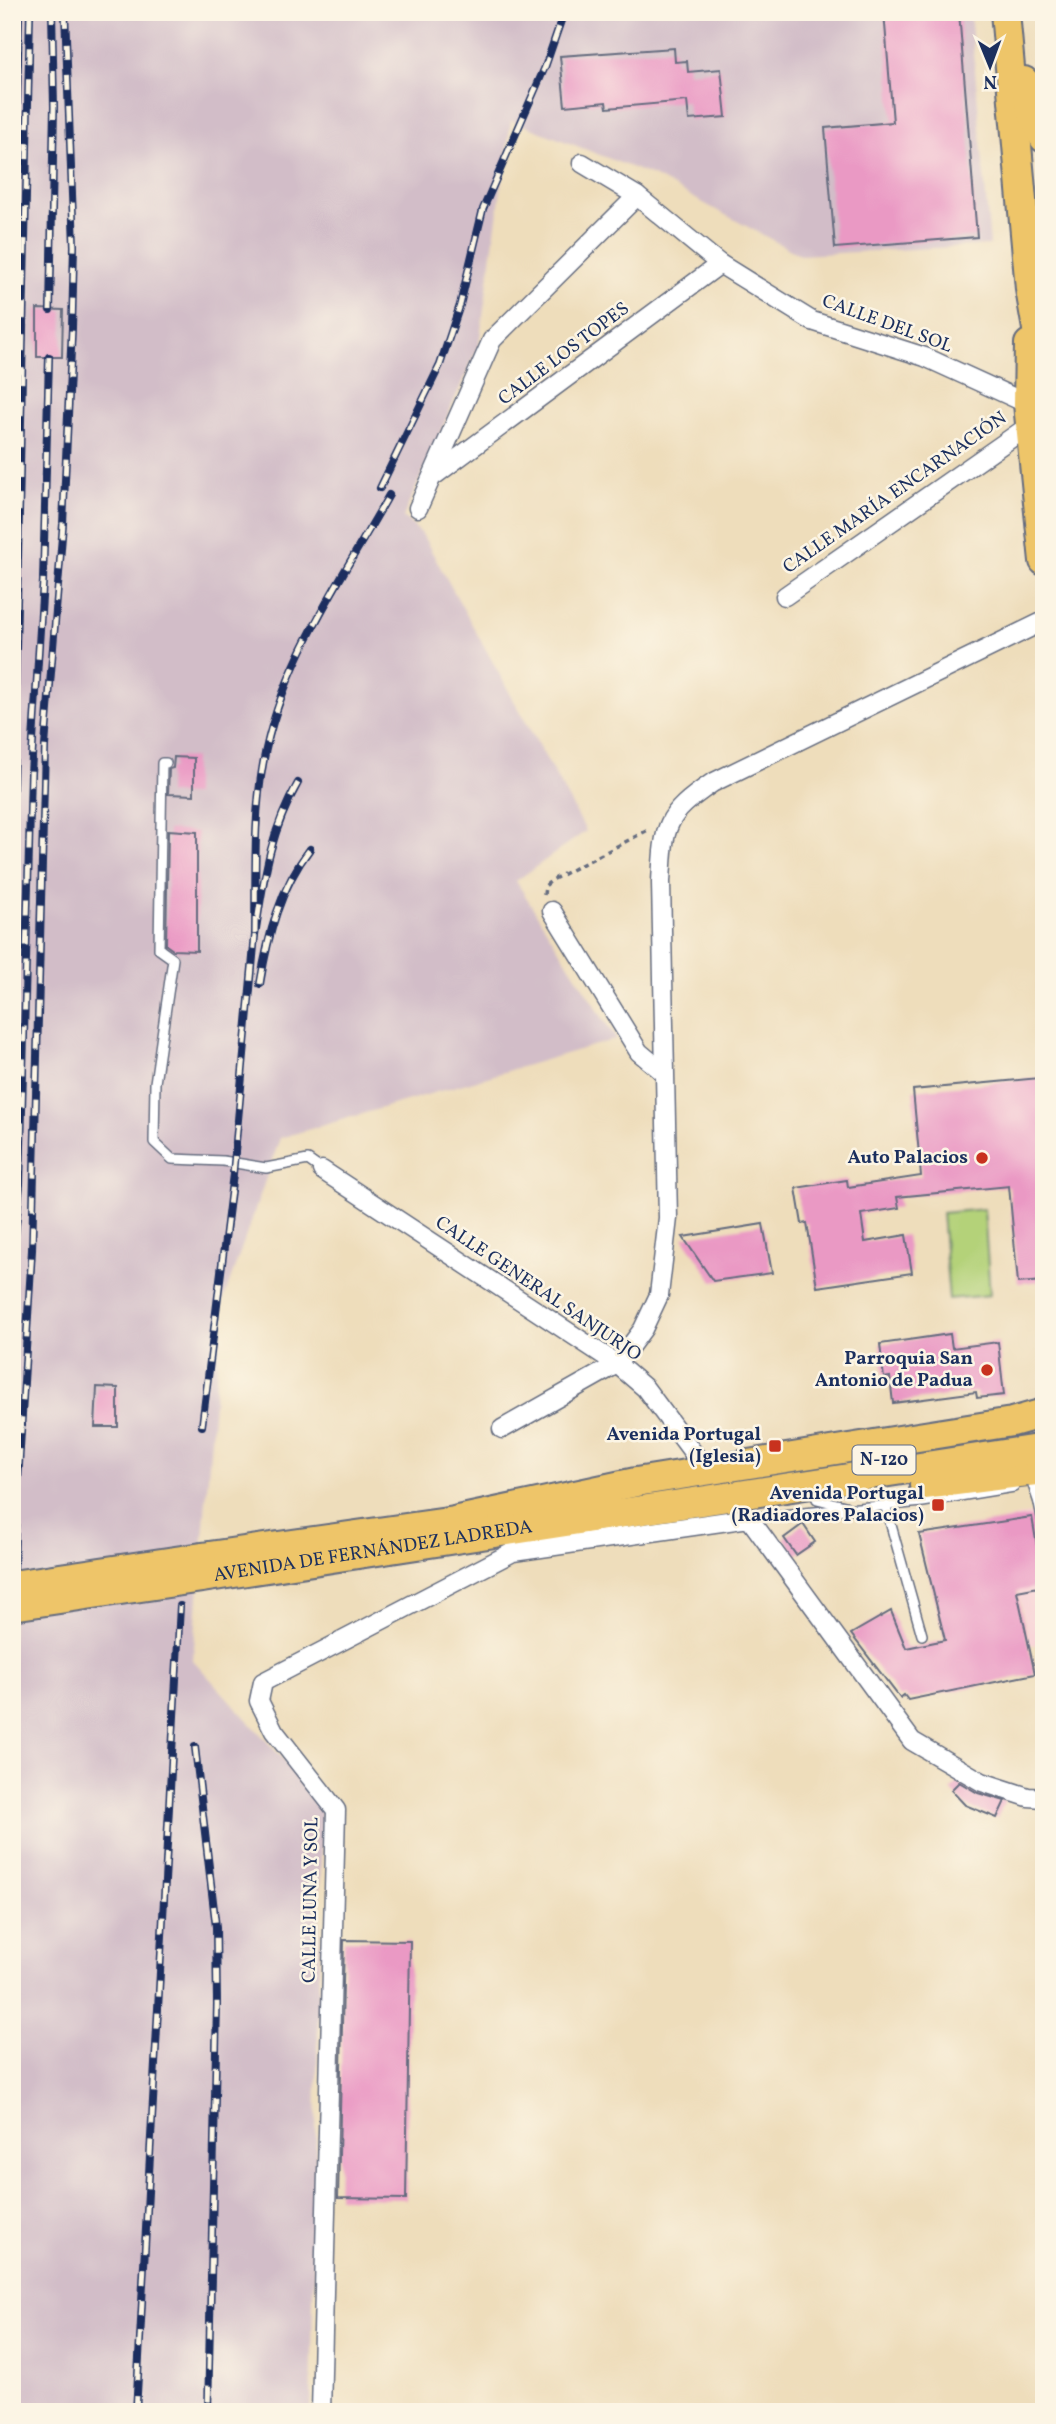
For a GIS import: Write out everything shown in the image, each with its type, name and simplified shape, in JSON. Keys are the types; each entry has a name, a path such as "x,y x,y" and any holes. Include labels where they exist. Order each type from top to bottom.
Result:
{"main road":[{"path":"1006,12 1031,110 1044,138"},
{"path":"1006,12 1032,162 1029,415 1044,561"},
{"path":"1030,289 1044,369"},
{"path":"462,1530 557,1497 728,1492 1044,1413"},
{"name":"N-120","path":"728,1492 1044,1437"},
{"name":"N-120","path":"728,1492 1044,1448"},
{"path":"462,1530 614,1528 817,1499 1040,1479"},
{"name":"AVENIDA DE FERNÁNDEZ LADREDA","path":"12,1585 202,1567 462,1530 525,1527 728,1492"},
{"name":"AVENIDA DE FERNÁNDEZ LADREDA","path":"12,1606 202,1567"}],"street":[{"name":"CALLE DEL SOL","path":"582,163 638,196 720,264 812,321 925,358 1029,415"},
{"path":"418,508 492,340 638,196"},
{"name":"CALLE LOS TOPES","path":"433,478 720,264"},
{"name":"CALLE MARÍA ENCARNACIÓN","path":"785,596 1029,415"},
{"path":"502,1429 617,1364 643,1329 659,1295 668,1217 661,882 664,836 670,818 682,804 712,783 1044,621"},
{"path":"551,911 639,1052 663,1072"},
{"name":"CALLE GENERAL SANJURJO","path":"322,1170 617,1364 645,1388 728,1492 912,1741 982,1782 1028,1797 1044,1798"},
{"name":"CALLE LUNA Y SOL","path":"321,2412 336,1810 274,1731 259,1701 263,1682 513,1552 728,1492"}],"lane":[{"path":"166,763 162,763 159,949 173,959 155,1083 154,1142 172,1159 222,1161 266,1168 308,1160 322,1170"},
{"path":"728,1492 853,1508 1040,1479 1044,1527"},
{"path":"817,1499 853,1508"},
{"path":"885,1504 922,1635"}],"path":[{"path":"551,911 544,895 545,886 552,880 670,818"}],"shaded area":[{"path":"12,12 970,12 990,245 800,255 653,176 511,120 479,344 403,517 422,534 586,831 516,881 616,1039 280,1138 222,1304 193,1660 322,1802 311,2412 12,2412"},
{"path":"1044,1511 1044,1644 1030,1645 1002,1521"}],"green space":[{"path":"984,1209 990,1295 949,1299 942,1213"}],"building":[{"path":"884,12 959,12 977,237 835,248 825,128 893,122"},
{"path":"674,48 675,62 687,61 688,72 721,69 726,117 689,120 687,101 607,108 606,102 565,106 560,56"},
{"path":"37,309 63,310 62,357 37,357"},
{"path":"174,757 194,758 194,795 168,794 169,769 173,768"},
{"path":"168,830 197,832 197,951 173,950 166,945"},
{"name":"Auto Palacios","path":"1039,1078 1044,1131 1044,1281 1018,1283 1009,1186 897,1197 899,1208 861,1214 865,1242 906,1235 912,1273 817,1287 807,1223 802,1224 796,1188 847,1180 848,1187 921,1176 913,1090"},
{"path":"763,1224 772,1273 713,1281 683,1237"},
{"path":"950,1334 952,1348 998,1342 1004,1395 977,1398 976,1392 893,1403 890,1377 884,1378 880,1344"},
{"path":"97,1387 118,1388 118,1427 95,1427"},
{"path":"1032,1517 1044,1586 1017,1591 1035,1674 908,1700 904,1695 900,1698 851,1634 891,1611 906,1648 945,1640 919,1534"},
{"path":"803,1524 815,1542 796,1555 784,1538"},
{"path":"959,1782 978,1793 1005,1801 997,1818 965,1805 951,1790"},
{"path":"344,1940 410,1941 406,2199 338,2198"}],"railway":[{"path":"12,338 19,12"},
{"path":"12,831 30,12"},
{"path":"50,310 54,107 52,12"},
{"path":"12,1657 15,1530 32,1250 45,746 63,524 72,328 74,246 65,12"},
{"path":"380,488 440,365 460,305 483,209 545,67 564,12"},
{"path":"12,1266 20,1184 31,773 43,581 49,357"},
{"path":"298,783 274,838 255,935 258,806 271,728 283,693 314,625 389,495"},
{"path":"260,984 267,948 283,896 310,849"},
{"path":"202,1426 233,1174 255,935"},
{"path":"136,2412 180,1606"},
{"path":"195,1747 216,1927 217,2005 208,2412"}],"place":[{"name":"Auto Palacios","path":"982,1158"},
{"name":"Parroquia San Antonio de Padua","path":"987,1370"},
{"name":"Avenida Portugal (Iglesia)","path":"775,1446"},
{"name":"Avenida Portugal (Radiadores Palacios)","path":"938,1505"}]}
